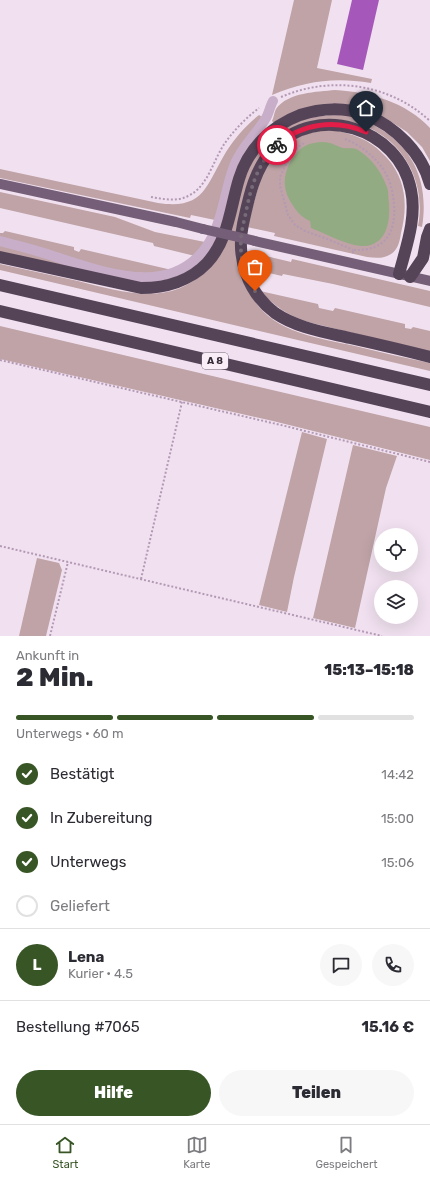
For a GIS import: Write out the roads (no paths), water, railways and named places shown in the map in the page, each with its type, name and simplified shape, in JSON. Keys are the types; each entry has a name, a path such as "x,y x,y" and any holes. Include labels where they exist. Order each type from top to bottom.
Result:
{"highway":[{"path":"0,257 141,288 161,287 183,280 206,263 220,244 228,225 241,173 254,149 282,123 315,111 335,109 352,111 385,125 399,136 416,156 423,166 430,184"},
{"path":"405,275 413,202 410,185 406,174 400,162 391,151 380,141 366,132 349,126 334,124 300,130 287,137 274,148 262,164 254,180 240,241 244,269 251,286 259,298 286,320 303,326 430,356"},
{"path":"405,275 423,258 430,229"},
{"name":"A 8","path":"0,285 430,385"},
{"name":"A 8","path":"0,311 430,412"}],"main road":[{"path":"0,184 162,219 430,281"}],"lane":[{"path":"0,241 98,269 132,276 157,277 181,269 200,254 212,237 218,223 236,160 266,118 272,101"}]}
